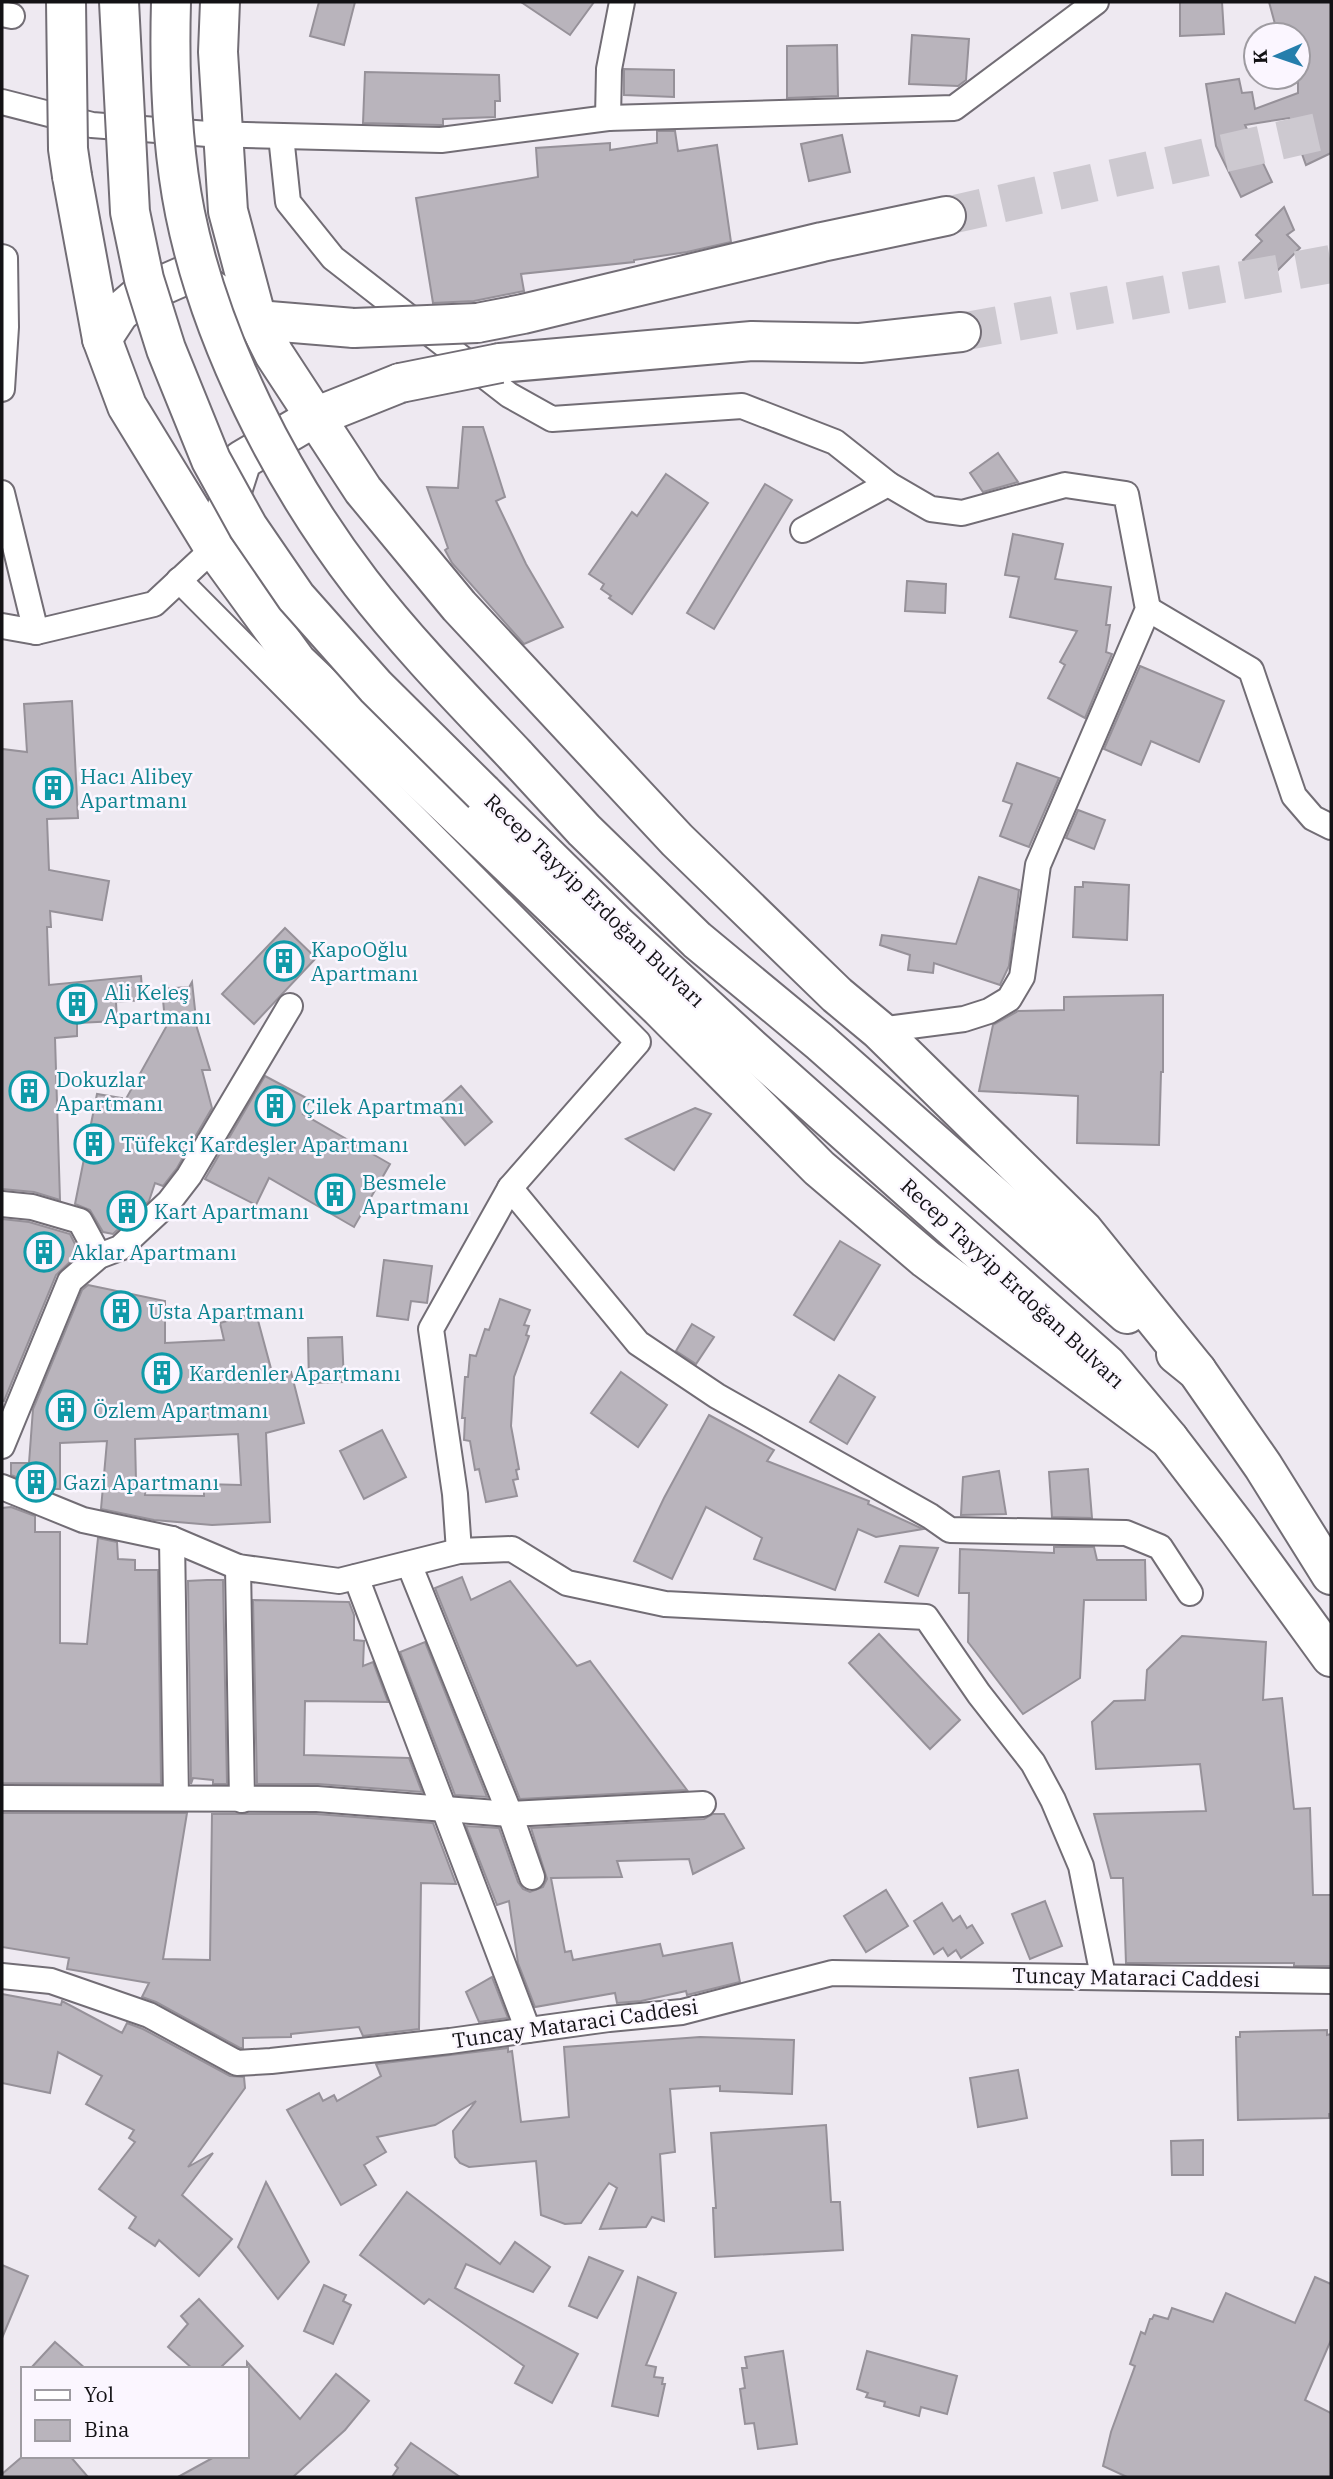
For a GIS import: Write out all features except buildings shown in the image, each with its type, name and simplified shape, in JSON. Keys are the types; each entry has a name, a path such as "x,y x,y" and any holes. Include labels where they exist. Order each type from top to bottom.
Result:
{"main road":[{"path":"66,2 68,149 102,340 127,406 214,548 297,662 660,1008 819,1168 926,1259 1169,1439"},
{"name":"Recep Tayyip Erdoğan Bulvarı","path":"119,2 130,212 144,279 166,349 211,460 247,527 296,597 376,687 618,926 1107,1365 1169,1439 1331,1657"},
{"name":"Recep Tayyip Erdoğan Bulvarı","path":"171,2 169,49 173,131 184,212 195,258 213,313 266,431 317,522 361,584 425,658 584,830 697,940 819,1041 1123,1311 1197,1371 1263,1466 1331,1575"},
{"path":"220,2 218,52 228,211 257,320 274,354 363,490 486,635 677,840 837,995 879,1030 1083,1230 1197,1371"},
{"path":"102,340 119,313 140,295 188,274 257,320 354,328 477,323 808,245 946,216"},
{"path":"214,548 242,460 315,417 400,383 500,363 752,341 860,343 961,332"}],"street":[{"path":"608,118 609,69 622,2"},
{"path":"2,102 92,125 222,134 441,140 608,118 954,108 1096,2"},
{"path":"281,136 288,202 333,258 509,395 552,419 742,406 835,442 888,484 931,509 962,513 1065,485 1126,494 1148,609 1038,865 1022,977 1009,999 989,1011 964,1019 879,1030"},
{"path":"2,257 5,258 6,327 2,380"},
{"path":"803,530 888,484"},
{"path":"2,493 36,632"},
{"path":"2,626 36,632 153,604 214,548"},
{"path":"179,580 638,1042 510,1188 430,1329 455,1494 459,1551"},
{"path":"1148,609 1251,670 1294,796 1313,818 1331,827"},
{"path":"2,1446 71,1281 99,1256 120,1248 169,1202 188,1176 290,1006"},
{"path":"510,1188 638,1343 717,1396 930,1516 950,1530 1126,1533 1160,1546 1190,1593"},
{"path":"2,1204 32,1207 80,1221 99,1256"},
{"path":"2,1488 83,1520 172,1539 238,1567 340,1581 459,1551 512,1549 567,1583 666,1604 926,1617 979,1694 1033,1763 1053,1800 1081,1866 1104,1976"},
{"path":"172,1539 176,1798"},
{"path":"409,1564 510,1814 532,1877"},
{"path":"238,1567 242,1800"},
{"path":"356,1577 528,2030"},
{"path":"2,1798 317,1799 510,1814 703,1804"},
{"name":"Tuncay Mataraci Caddesi","path":"2,1976 51,1981 149,2015 237,2063 271,2062 682,2011 832,1973 1331,1981"}],"tunnel":[{"path":"946,216 1331,129"},
{"path":"961,332 1331,264"}],"place":[{"name":"Hacı Alibey Apartmanı","path":"53,788"},
{"name":"KapoOğlu Apartmanı","path":"284,961"},
{"name":"Ali Keleş Apartmanı","path":"77,1004"},
{"name":"Dokuzlar Apartmanı","path":"29,1091"},
{"name":"Çilek Apartmanı","path":"275,1106"},
{"name":"Tüfekçi Kardeşler Apartmanı","path":"94,1144"},
{"name":"Besmele Apartmanı","path":"335,1194"},
{"name":"Kart Apartmanı","path":"127,1211"},
{"name":"Aklar Apartmanı","path":"44,1252"},
{"name":"Usta Apartmanı","path":"121,1311"},
{"name":"Kardenler Apartmanı","path":"162,1373"},
{"name":"Özlem Apartmanı","path":"66,1410"},
{"name":"Gazi Apartmanı","path":"36,1482"}]}
